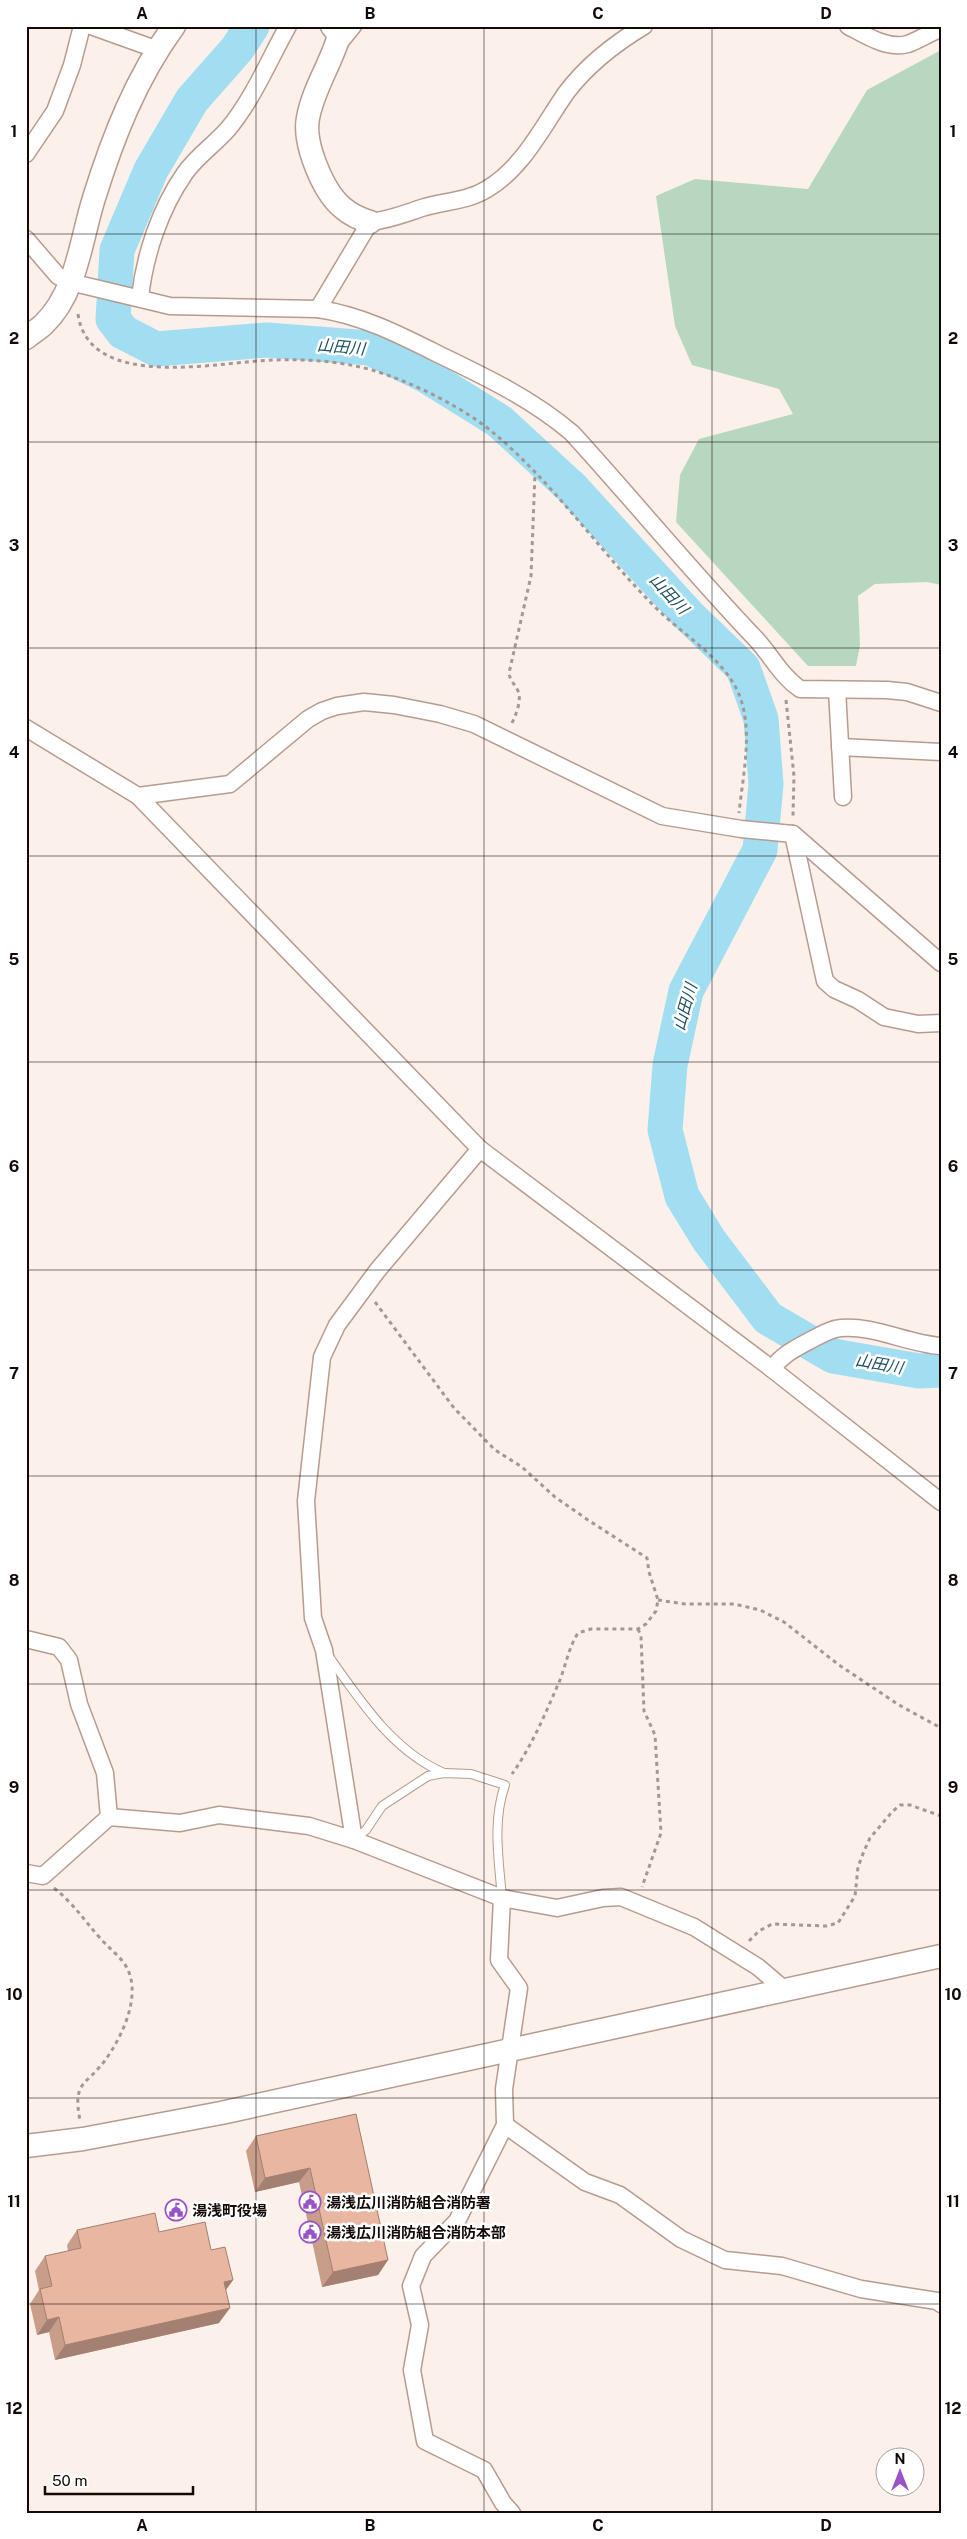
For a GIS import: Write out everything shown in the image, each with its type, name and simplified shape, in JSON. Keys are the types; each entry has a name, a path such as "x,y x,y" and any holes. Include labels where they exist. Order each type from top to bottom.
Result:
{"street":[{"path":"26,154 55,111 72,65 82,26"},
{"path":"91,26 158,50"},
{"path":"26,338 44,324 64,297 77,284 94,197 130,98 174,26"},
{"path":"135,296 162,216 186,172 228,128 255,87 288,26"},
{"path":"353,26 334,36 308,118 309,142 319,172 341,207 355,217 370,222 394,219 427,207 458,201 488,189 516,166 583,72 613,46 644,26"},
{"path":"848,26 872,38 896,45 906,44 934,29"},
{"path":"318,308 370,222"},
{"path":"26,239 58,276 77,284 135,296 170,306 318,308 356,317 427,348 517,393 549,414 593,456 694,573 761,645 783,675 800,689 887,690 907,692 941,703"},
{"path":"837,690 843,797"},
{"path":"138,796 230,784 308,720 322,711 349,704 394,705 440,714 474,724 662,816 739,829 790,834 941,963"},
{"path":"26,728 138,796 480,1149 772,1369 941,1502"},
{"path":"840,747 941,752"},
{"path":"790,834 825,981 834,989 858,1000 884,1017 918,1024 941,1023"},
{"path":"354,1840 324,1650 314,1618 306,1501 322,1357 338,1325 365,1288 480,1149"},
{"path":"772,1369 789,1351 830,1330 841,1328 866,1330 913,1342 941,1346"},
{"path":"26,1639 59,1647 69,1660 79,1704 105,1774 109,1817"},
{"path":"26,1872 44,1876 109,1817 180,1823 219,1815 309,1826 354,1840 502,1898 556,1908 621,1897 694,1927 758,1967 785,1990"},
{"path":"502,1898 499,1960 519,1988 512,2048 504,2089 505,2125 457,2221 423,2256 411,2286 420,2325 412,2370 424,2441 484,2470 503,2503 512,2513"},
{"path":"26,2146 83,2139 222,2113 512,2048 668,2017 941,1956"},
{"path":"505,2125 585,2182 620,2194 681,2239 725,2260 782,2266 861,2289 937,2301 941,2304"}],"lane":[{"path":"324,1650 363,1703 405,1751 425,1765 444,1774"},
{"path":"354,1840 366,1830 382,1806 428,1776 470,1774 505,1785 501,1797 498,1825 502,1898"}],"path":[{"path":"77,284 84,330 93,343 116,360 134,365 154,366 211,365 272,360 328,360 352,365 407,384 451,405 495,434 535,473 655,607 711,658 733,682 739,694 745,730 739,829"},
{"path":"504,739 515,718 519,698 509,673 531,576 535,473"},
{"path":"783,675 794,776 790,834"},
{"path":"365,1288 454,1408 489,1444 522,1467 555,1496 648,1558 648,1572 658,1600 656,1611 646,1624 638,1629 591,1629 578,1633 572,1643 560,1680 532,1739 505,1785"},
{"path":"658,1600 685,1604 734,1604 760,1610 784,1622 838,1665 899,1705 941,1728"},
{"path":"636,1904 661,1833 655,1734 654,1727 646,1718 644,1711 641,1636 638,1629"},
{"path":"737,1953 759,1931 772,1924 826,1926 838,1923 855,1896 858,1867 870,1838 900,1806 910,1805 941,1816"},
{"path":"44,1876 70,1900 99,1937 125,1964 130,1978 132,1993 124,2032 105,2060 85,2080 77,2094 83,2139"}],"green space":[{"path":"941,50 941,585 927,582 875,584 858,596 860,645 856,666 808,666 676,522 680,475 699,439 793,414 779,389 692,365 675,326 656,196 695,179 808,189 867,90"}],"building":[{"path":"356,2114 388,2260 333,2272 310,2168 265,2178 256,2136"},
{"path":"155,2213 159,2232 205,2222 211,2250 225,2247 233,2280 224,2282 230,2308 65,2345 59,2317 47,2320 40,2289 52,2286 45,2256 81,2248 77,2230"}],"waterway":[{"name":"山田川","path":"252,26 237,49 192,100 151,170 117,250 113,319 123,332 156,349 267,340 370,348 425,375 499,421 573,489 689,616 743,668 761,719 766,784 760,850 686,991 670,1065 665,1130 682,1196 709,1240 768,1318 833,1356 919,1371 941,1370"}],"place":[{"name":"湯浅広川消防組合消防署","path":"310,2202"},
{"name":"湯浅町役場","path":"176,2210"},
{"name":"湯浅広川消防組合消防本部","path":"310,2232"}]}
